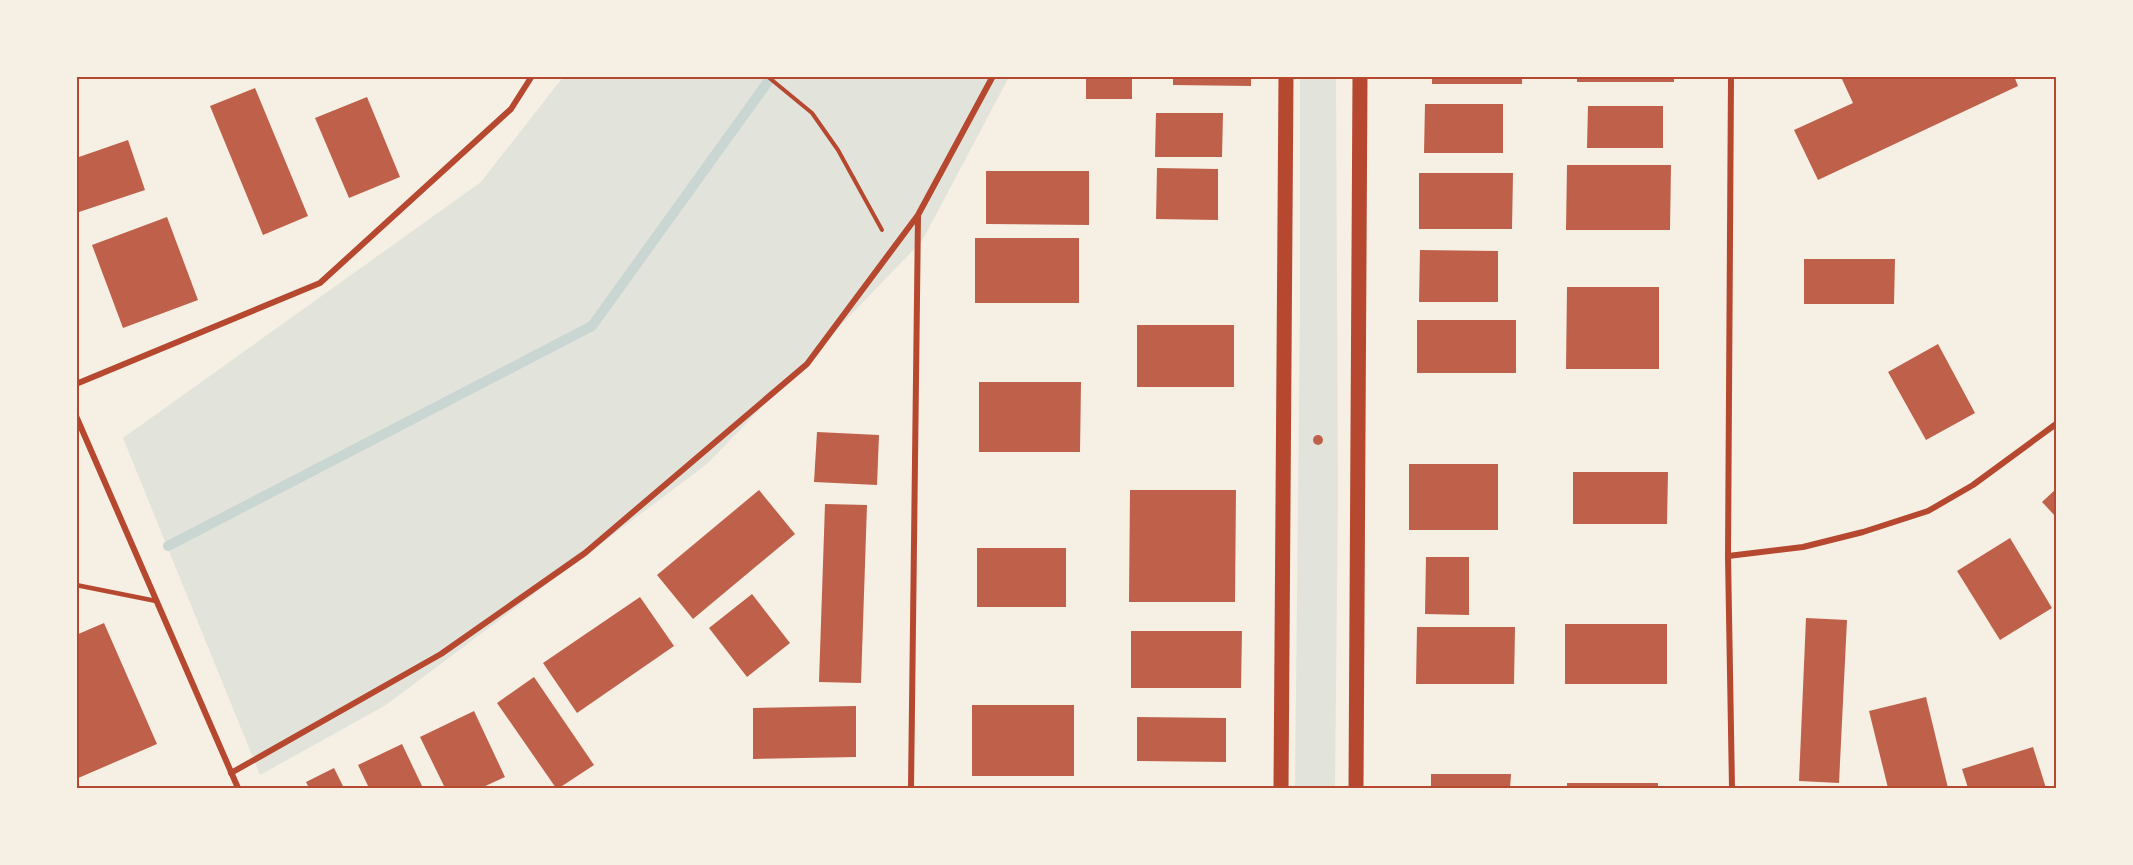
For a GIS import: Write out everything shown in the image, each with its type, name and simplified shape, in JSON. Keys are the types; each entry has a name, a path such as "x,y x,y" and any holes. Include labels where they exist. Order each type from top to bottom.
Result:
{"main road":[{"path":"1281,789 1286,76"},
{"path":"1356,789 1360,76"}],"street":[{"path":"76,384 320,283 512,109 532,76"},
{"path":"231,773 441,654 585,553 807,364 918,215 993,76"},
{"path":"1731,76 1728,556 1732,789"},
{"path":"911,789 918,215"},
{"path":"76,416 238,789"},
{"path":"1728,556 1803,547 1863,532 1928,511 1973,484 2056,424"}],"lane":[{"path":"76,585 156,601"}],"path":[{"path":"767,76 812,113 838,150 893,249"}],"shaded area":[{"path":"563,77 1009,77 922,241 707,464 386,705 260,775 123,438 481,182"},
{"path":"1300,77 1336,77 1338,497 1335,788 1295,788"}],"building":[{"path":"1086,76 1132,76 1132,99 1086,99"},
{"path":"1173,76 1251,76 1251,86 1173,85"},
{"path":"1432,76 1522,76 1522,84 1432,84"},
{"path":"1577,76 1674,76 1674,82 1577,82"},
{"path":"2014,76 2018,86 1818,180 1794,130 1853,103 1841,77"},
{"path":"255,88 308,216 263,235 210,106"},
{"path":"367,97 400,177 349,198 315,118"},
{"path":"1425,104 1503,104 1503,153 1424,153"},
{"path":"1588,106 1663,106 1663,148 1587,148"},
{"path":"1156,113 1223,113 1222,157 1155,157"},
{"path":"128,140 145,190 76,213 76,158"},
{"path":"1567,165 1671,165 1670,230 1566,230"},
{"path":"1157,168 1218,169 1218,220 1156,219"},
{"path":"986,171 1089,171 1089,225 986,224"},
{"path":"1419,173 1513,173 1512,229 1419,229"},
{"path":"167,217 198,300 123,328 92,245"},
{"path":"975,238 1079,238 1079,303 975,303"},
{"path":"1420,250 1498,251 1498,302 1419,302"},
{"path":"1804,259 1895,259 1894,304 1804,304"},
{"path":"1567,287 1659,287 1659,369 1566,369"},
{"path":"1417,320 1516,320 1516,373 1417,373"},
{"path":"1137,325 1234,325 1234,387 1137,387"},
{"path":"1938,344 1975,413 1926,440 1888,372"},
{"path":"979,382 1081,382 1080,452 979,452"},
{"path":"817,432 879,435 877,485 814,482"},
{"path":"1318,435 1322,436 1322,444 1318,445 1314,444 1313,440 1314,436"},
{"path":"1409,464 1498,464 1498,530 1409,530"},
{"path":"1573,472 1668,472 1667,524 1573,524"},
{"path":"2056,489 2056,517 2042,502"},
{"path":"759,490 795,534 693,619 657,575"},
{"path":"1130,490 1236,490 1235,602 1129,602"},
{"path":"825,504 867,505 861,683 819,682"},
{"path":"2010,538 2052,608 2000,640 1957,571"},
{"path":"977,548 1066,548 1066,607 977,607"},
{"path":"1426,557 1469,557 1469,615 1425,614"},
{"path":"752,594 790,643 747,677 709,628"},
{"path":"640,597 674,646 577,713 543,663"},
{"path":"1806,618 1847,620 1839,783 1799,781"},
{"path":"104,623 157,744 76,779 76,635"},
{"path":"1565,624 1667,624 1667,684 1565,684"},
{"path":"1417,627 1515,627 1514,684 1416,684"},
{"path":"1131,631 1242,631 1241,688 1131,688"},
{"path":"534,677 594,765 559,788 556,788 497,703"},
{"path":"1926,697 1948,788 1888,788 1869,711"},
{"path":"972,705 1074,705 1074,776 972,776"},
{"path":"856,706 856,757 753,759 753,708"},
{"path":"474,711 505,777 481,788 445,788 420,737"},
{"path":"1137,717 1226,718 1226,762 1137,761"},
{"path":"402,744 423,788 369,788 358,765"},
{"path":"2033,747 2046,788 1968,788 1962,769"},
{"path":"334,768 344,788 309,788 306,782"},
{"path":"1431,774 1511,774 1510,788 1431,788"},
{"path":"1567,783 1658,783 1658,788 1567,788"},
{"path":"1123,786 1226,786 1226,788 1123,788"}],"waterway":[{"path":"168,546 592,326 772,76"}]}
